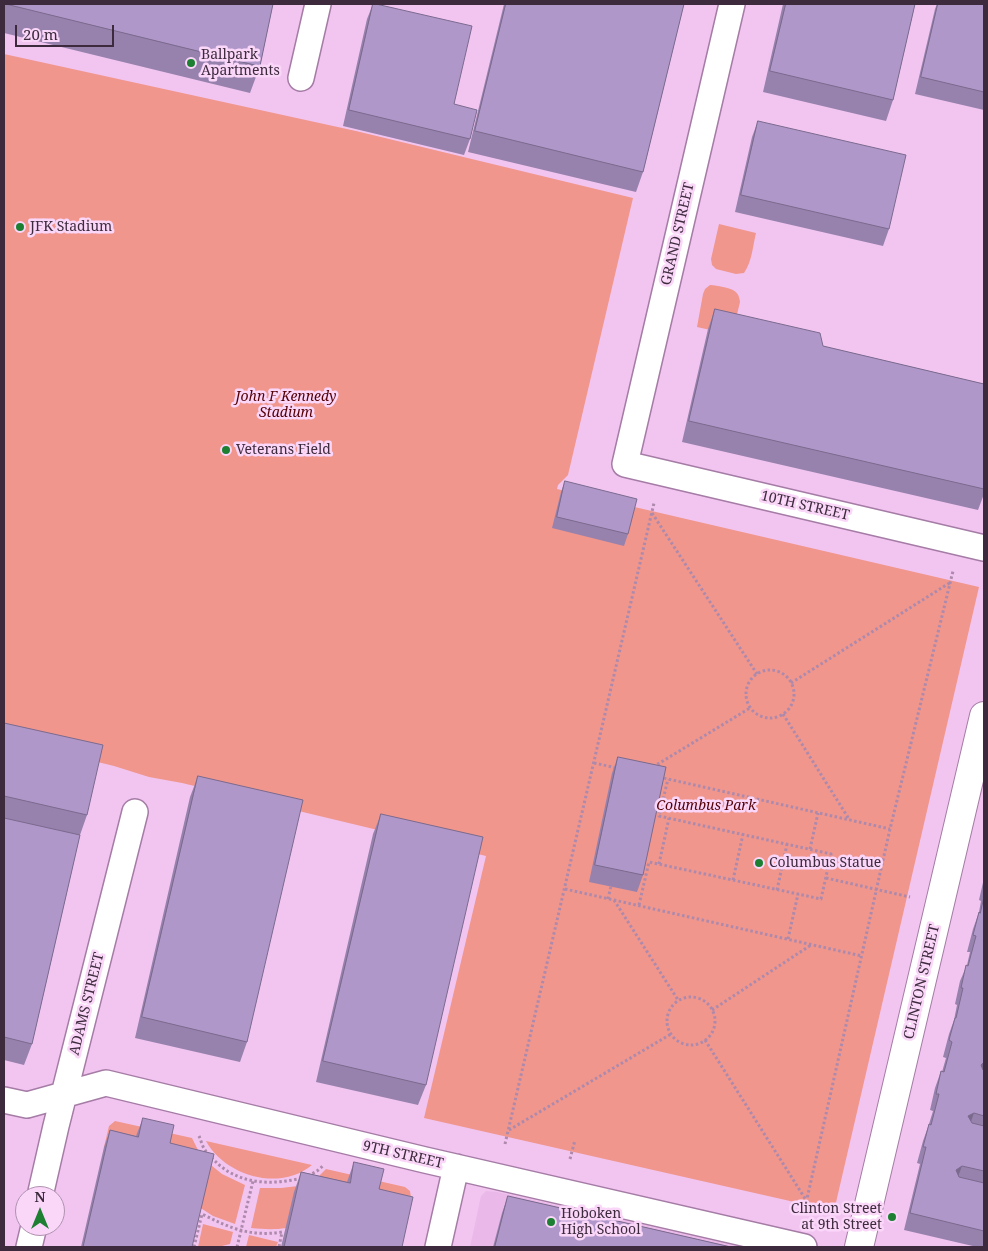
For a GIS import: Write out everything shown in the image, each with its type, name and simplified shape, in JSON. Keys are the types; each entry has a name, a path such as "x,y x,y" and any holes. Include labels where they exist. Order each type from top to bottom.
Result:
{"street":[{"path":"301,78 318,4"},
{"name":"GRAND STREET","path":"625,464 732,4"},
{"name":"10TH STREET","path":"625,464 984,548"},
{"name":"CLINTON STREET","path":"860,1247 984,716"},
{"name":"ADAMS STREET","path":"42,1186 135,812"},
{"name":"9TH STREET","path":"4,1100 27,1105 106,1083 456,1167 804,1247"},
{"path":"438,1247 456,1167"}],"path":[{"path":"505,1144 654,504"},
{"path":"652,513 757,674"},
{"path":"804,1212 890,830 953,570"},
{"path":"791,683 951,582"},
{"path":"764,670 773,670 787,677 791,683 794,690 794,698 791,706 783,714 773,718 765,718 757,715 750,708 747,702 747,686 757,674 764,670"},
{"path":"650,769 750,708"},
{"path":"783,714 849,820"},
{"path":"594,763 618,768"},
{"path":"651,776 890,830"},
{"path":"639,906 649,862 821,899 826,878 831,854 659,816 668,779"},
{"path":"810,849 818,813"},
{"path":"659,864 669,818"},
{"path":"733,880 744,834"},
{"path":"776,890 787,844"},
{"path":"826,878 877,890"},
{"path":"608,899 611,886"},
{"path":"565,889 862,956"},
{"path":"788,939 798,894"},
{"path":"614,900 678,1000"},
{"path":"712,1010 811,945"},
{"path":"694,997 708,1004 715,1017 715,1025 708,1038 694,1045 678,1042 671,1034 668,1029 668,1013 678,1000 694,997"},
{"path":"508,1131 671,1034"},
{"path":"704,1040 806,1201"},
{"path":"198,1134 205,1150 223,1168 254,1181 282,1182 303,1178 312,1174 331,1159"},
{"path":"570,1159 575,1140"},
{"path":"199,1153 205,1150"},
{"path":"312,1174 315,1179"},
{"path":"237,1247 254,1181"},
{"path":"194,1247 202,1214 225,1226 241,1231 257,1233 282,1232 279,1247"}],"shaded area":[{"name":"Hoboken High School","path":"486,1191 740,1247 470,1247 481,1196"}],"green space":[{"path":"4,54 356,131 633,198 568,475 558,485 557,489 979,587 834,1211 424,1118 486,856 182,783 149,777 114,766 4,739"},
{"path":"719,224 756,233 751,259 744,273 736,274 716,269 712,265 711,259"},
{"path":"710,285 730,289 738,295 740,302 732,335 697,327 703,294"},
{"path":"115,1121 192,1138 198,1150 191,1152 132,1153 104,1147 109,1126"},
{"path":"206,1141 312,1165 299,1173 285,1178 254,1176 239,1171 226,1163"},
{"path":"206,1161 222,1174 245,1185 235,1224 213,1216 199,1207"},
{"path":"326,1169 405,1187 410,1191 411,1197 318,1177"},
{"path":"313,1180 286,1228 251,1228 260,1188 298,1186"},
{"path":"203,1224 233,1232 230,1244 218,1247 198,1247"},
{"path":"249,1235 278,1242 276,1247 246,1247"}],"building":[{"path":"6,4 273,4 260,66"},
{"path":"373,4 472,26 454,104 477,110 470,139 349,110"},
{"path":"506,4 684,4 643,172 475,131"},
{"path":"786,4 915,4 893,100 770,71"},
{"path":"938,4 984,4 984,92 921,77"},
{"path":"758,121 906,155 889,229 741,195"},
{"path":"715,309 820,333 823,346 984,384 984,489 689,421"},
{"path":"565,481 637,499 628,534 557,517"},
{"path":"4,723 103,745 87,815 4,796"},
{"path":"618,757 666,767 643,875 595,865"},
{"path":"198,776 303,800 247,1042 142,1017"},
{"path":"381,814 483,837 426,1085 323,1061"},
{"path":"4,818 80,835 32,1044 4,1037"},
{"path":"984,897 984,1062 981,1065 984,1070 984,1116 974,1113 968,1116 972,1123 984,1126 984,1171 962,1166 956,1170 959,1177 984,1183 984,1231 910,1213 926,1147 923,1147 939,1094 936,1094 941,1071 944,1072 952,1042 949,1040 963,988 961,988 966,965 968,966 976,936 973,935"},
{"path":"143,1118 174,1125 170,1143 214,1154 192,1247 83,1247 110,1130 138,1137"},
{"path":"354,1162 384,1169 379,1189 413,1197 402,1247 284,1247 301,1172 350,1183"},
{"name":"Hoboken High School","path":"508,1196 731,1247 495,1247"}],"place":[{"name":"Ballpark Apartments","path":"191,63"},
{"name":"JFK Stadium","path":"20,227"},
{"name":"Veterans Field","path":"226,450"},
{"name":"Columbus Statue","path":"759,863"},
{"name":"Clinton Street at 9th Street","path":"892,1217"},
{"name":"Hoboken High School","path":"551,1222"}],"park label":[{"name":"John F Kennedy Stadium","path":"286,406"},
{"name":"Columbus Park","path":"706,806"}]}
